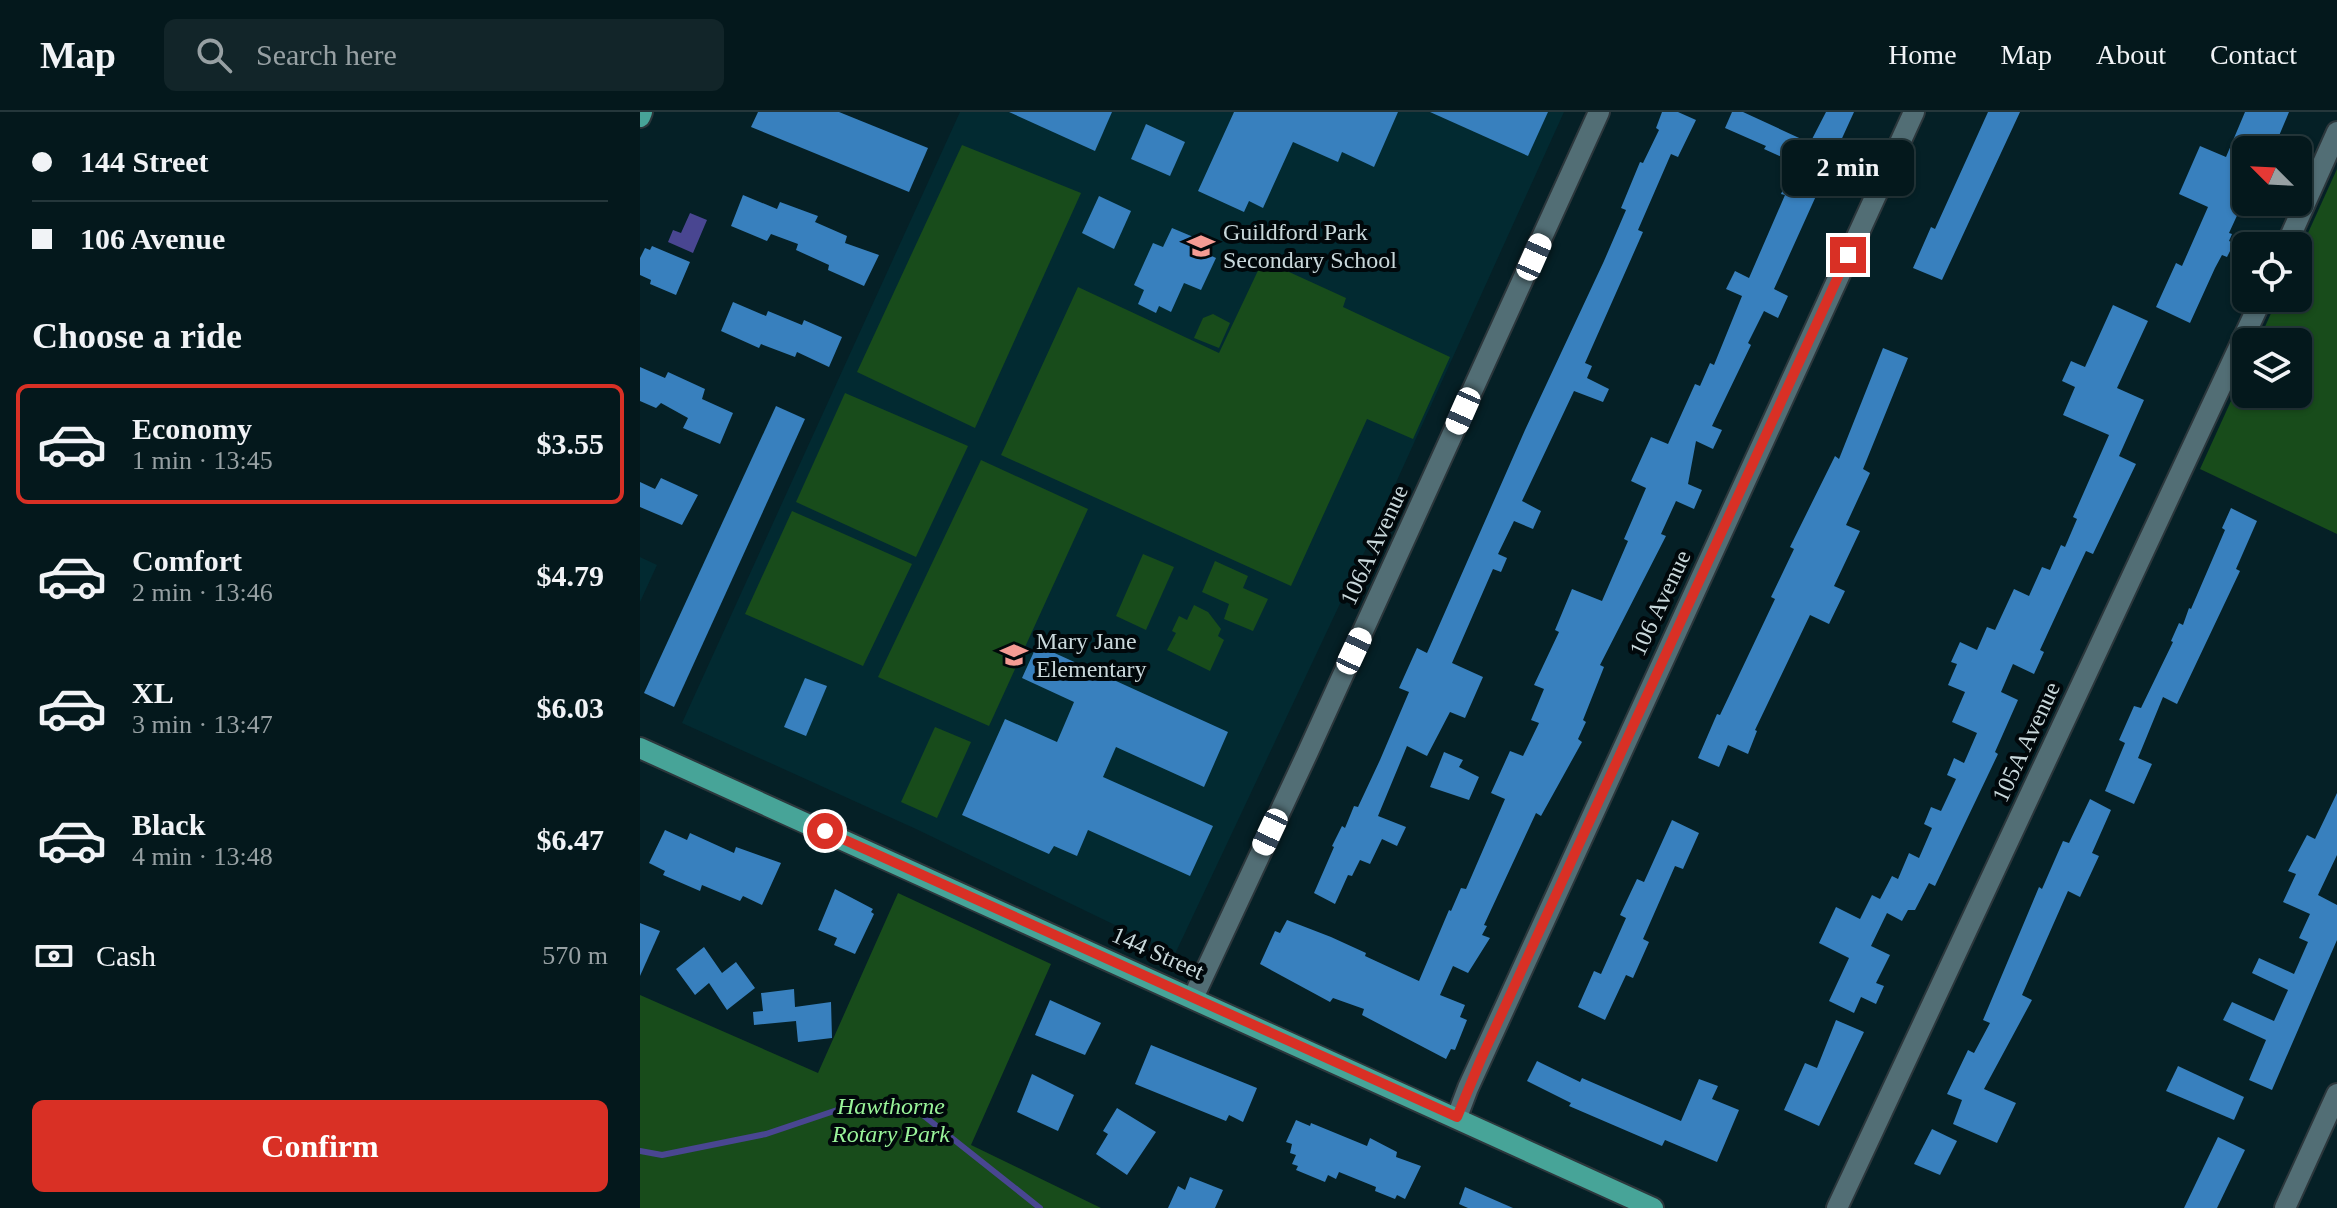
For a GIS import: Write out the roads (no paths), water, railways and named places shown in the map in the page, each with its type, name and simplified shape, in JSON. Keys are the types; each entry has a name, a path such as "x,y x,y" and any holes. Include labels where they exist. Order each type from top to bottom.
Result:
{"main road":[{"name":"144 Street","path":"640,748 1653,1208"}],"street":[{"name":"106A Avenue","path":"1193,998 1599,112"},
{"name":"106 Avenue","path":"1457,1117 1474,1073 1914,112"},
{"path":"2292,232 2337,132"},
{"name":"105A Avenue","path":"1837,1208 2255,312"},
{"path":"2285,1208 2337,1094"}],"waterway":[{"path":"640,1151 662,1155 766,1134 852,1105 914,1108 1040,1208"}],"place":[{"name":"Guildford Park Secondary School","path":"1201,246"},
{"name":"Mary Jane Elementary","path":"1014,655"}],"park label":[{"name":"Hawthorne Rotary Park","path":"891,1120"}]}
